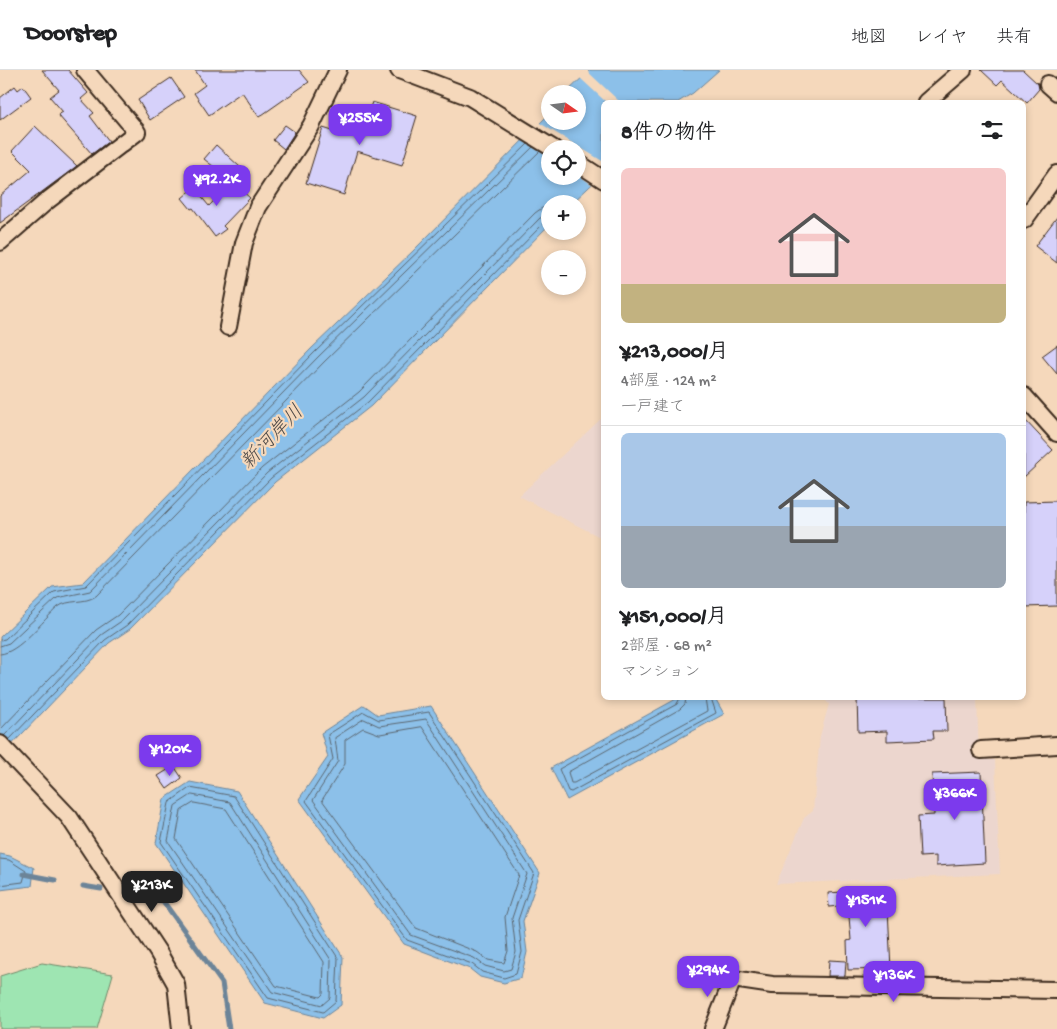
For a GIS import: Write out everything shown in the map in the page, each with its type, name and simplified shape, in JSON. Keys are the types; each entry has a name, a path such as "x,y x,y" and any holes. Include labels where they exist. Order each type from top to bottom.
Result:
{"street":[{"path":"0,242 47,201 137,132 85,70"},
{"path":"228,327 244,243 258,207 311,126 338,70"},
{"path":"399,70 452,89 495,112 541,141"},
{"path":"928,100 964,70"},
{"path":"586,168 601,178"},
{"path":"1026,217 1057,174"},
{"path":"1026,398 1057,433"},
{"path":"0,744 69,817 170,971 178,997 181,1029"},
{"path":"981,750 1057,746"},
{"path":"713,1029 733,979 772,985 1057,990"}],"shaded area":[{"path":"601,419 601,537 519,496"},
{"path":"825,700 977,700 979,759 995,760 1000,874 776,884 804,818 813,811 820,736 829,704"}],"green space":[{"path":"42,963 113,974 97,1029 0,1029 0,976"}],"water":[{"name":"新河岸川","path":"590,70 719,70 693,93 681,100 601,100 601,176 581,195 541,195 541,233 371,406 275,482 130,629 109,643 0,757 0,637 52,587 83,583 311,349 413,251 541,122 541,130 586,130 586,85 574,85"},
{"path":"674,700 716,700 724,714 567,800 551,768"},
{"path":"364,705 378,715 431,706 540,873 523,921 527,952 521,978 504,983 480,977 470,969 404,944 299,799 328,757 321,733"},
{"path":"190,782 237,791 343,957 341,1005 323,1018 265,1003 156,843 164,799"},
{"path":"0,854 10,856 34,868 33,875 29,876 33,878 32,886 0,890"}],"pier":[{"path":"586,70 618,100 604,100 579,77"},
{"path":"538,122 541,124 541,130 551,130 568,140 541,140 541,152 521,140"},
{"path":"586,151 601,160 601,179 594,186 586,180"}],"building":[{"path":"42,70 68,70 88,93 81,99 94,113 90,116 109,141 92,154 58,115 63,112 50,97 59,90"},
{"path":"195,70 299,70 309,82 259,117 242,92 209,115 194,93 205,85"},
{"path":"981,70 1023,70 1038,84 1039,89 1027,103 1026,100 1002,80 997,85"},
{"path":"171,78 184,97 150,120 138,100"},
{"path":"15,86 18,90 23,86 31,97 0,120 0,98"},
{"path":"372,102 417,116 402,165 357,151 344,195 306,183 323,128 339,133 343,122 363,128"},
{"path":"285,125 295,132 284,149 273,140"},
{"path":"35,126 77,166 0,223 0,196 31,170 12,151"},
{"path":"216,145 240,167 225,182 212,170 214,167 204,159"},
{"path":"232,182 250,198 223,226 226,229 215,237 193,208 191,209 182,198 194,188 209,206"},
{"path":"1057,217 1057,263 1035,246"},
{"path":"1057,345 1057,374 1042,356"},
{"path":"1026,421 1053,450 1026,475"},
{"path":"1057,501 1057,606 1026,607 1026,502"},
{"path":"857,700 946,700 947,731 933,731 934,739 887,741 887,731 858,732"},
{"path":"174,766 182,778 167,789 158,776"},
{"path":"981,772 985,863 936,866 936,856 920,857 918,816 934,815 932,774"},
{"path":"887,889 891,969 848,970 847,941 851,940 848,905 829,907 828,893"},
{"path":"829,960 846,961 845,976 828,976"}],"waterway":[{"path":"24,874 55,880"},
{"path":"83,886 101,889"},
{"path":"137,896 163,901 222,983 229,1029"}]}
